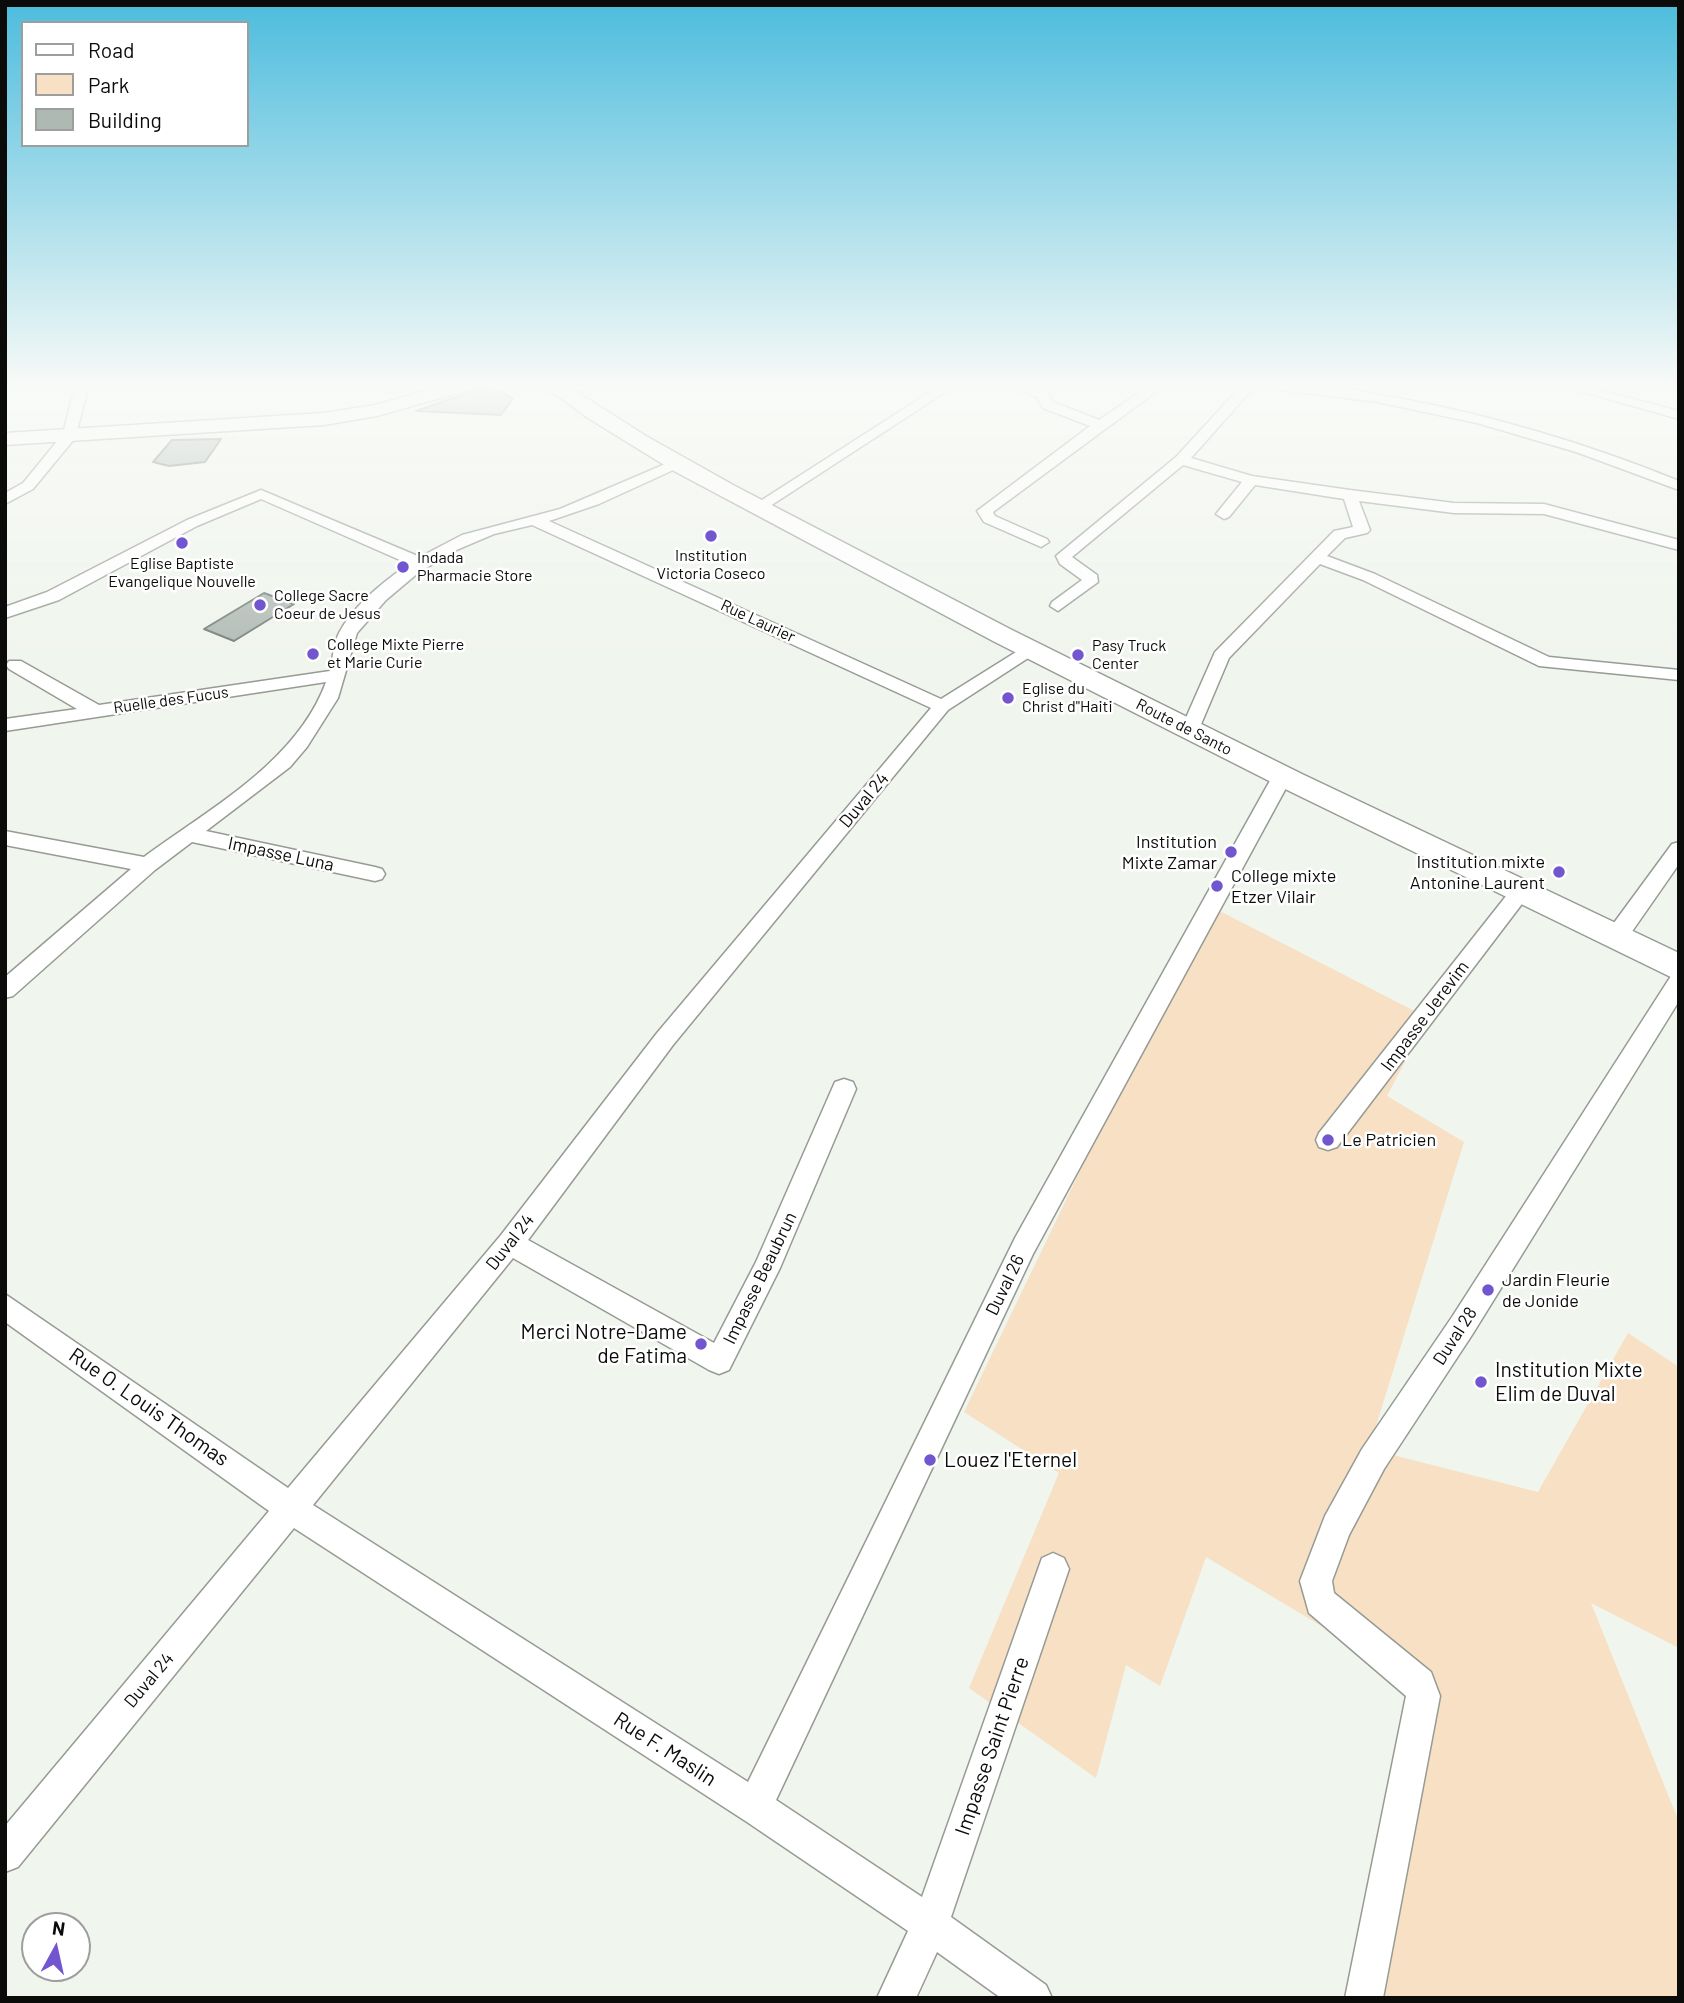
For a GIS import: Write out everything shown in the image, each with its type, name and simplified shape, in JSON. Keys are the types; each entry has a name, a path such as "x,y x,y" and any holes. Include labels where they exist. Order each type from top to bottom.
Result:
{"main road":[{"name":"Route de Santo","path":"706,478 1030,651 1282,777 1679,968"}],"street":[{"path":"5,500 35,478"},
{"path":"10,982 186,834 283,763 300,746 325,707 338,675 348,631 384,590 420,563 488,531 565,512 642,478"},
{"path":"759,507 803,478"},
{"path":"1028,478 985,511 989,519 1041,542"},
{"path":"1058,606 1090,582 1091,578 1066,561 1064,556 1158,478"},
{"path":"1246,478 1454,508 1544,509 1679,545"},
{"path":"1661,478 1679,486"},
{"path":"1224,514 1251,480"},
{"path":"5,613 53,596 192,523 261,494 420,563"},
{"path":"1190,729 1221,656 1339,534 1362,530 1350,495"},
{"name":"Rue Laurier","path":"534,520 943,706"},
{"path":"1318,558 1369,577 1545,662 1679,675"},
{"name":"Duval 24","path":"5,1854 510,1243 665,1039 943,706 1030,651"},
{"path":"15,665 95,711"},
{"name":"Ruelle des Fucus","path":"5,725 338,675"},
{"name":"Duval 26","path":"755,1806 1024,1245 1282,777"},
{"name":"Impasse Luna","path":"186,834 375,874"},
{"path":"5,838 148,865"},
{"path":"1616,937 1679,849"},
{"name":"Impasse Jerevim","path":"1328,1140 1521,891"},
{"name":"Duval 28","path":"1364,1998 1423,1696 1419,1684 1320,1602 1316,1581 1336,1527 1373,1459 1462,1326 1679,982"},
{"name":"Impasse Beaubrun","path":"510,1243 719,1362 767,1268 844,1089"},
{"name":"Rue O. Louis Thomas","path":"5,1306 292,1509"},
{"name":"Rue F. Maslin","path":"292,1509 755,1806 932,1923 1033,1998"},
{"name":"Impasse Saint Pierre","path":"896,1998 932,1923 1053,1569"}],"green space":[{"path":"1208,905 1428,1018 1387,1096 1464,1142 1371,1442 1393,1455 1538,1492 1628,1333 1679,1367 1679,1648 1591,1603 1679,1822 1679,1998 1372,1998 1437,1715 1380,1661 1206,1557 1160,1686 1126,1665 1096,1778 969,1688 1059,1473 964,1412"}],"building":[{"path":"264,593 294,604 234,641 204,629"}],"place":[{"name":"Institution Victoria Coseco","path":"711,536"},
{"name":"Eglise Baptiste Evangelique Nouvelle","path":"182,543"},
{"name":"Indada Pharmacie Store","path":"403,567"},
{"name":"College Sacre Coeur de Jesus","path":"260,605"},
{"name":"College Mixte Pierre et Marie Curie","path":"313,654"},
{"name":"Pasy Truck Center","path":"1078,655"},
{"name":"Eglise du Christ d\"Haiti","path":"1008,698"},
{"name":"Institution Mixte Zamar","path":"1231,852"},
{"name":"Institution mixte Antonine Laurent","path":"1559,872"},
{"name":"College mixte Etzer Vilair","path":"1217,886"},
{"name":"Le Patricien","path":"1328,1140"},
{"name":"Jardin Fleurie de Jonide","path":"1488,1290"},
{"name":"Merci Notre-Dame de Fatima","path":"701,1344"},
{"name":"Institution Mixte Elim de Duval","path":"1481,1382"},
{"name":"Louez l'Eternel","path":"930,1460"}]}
